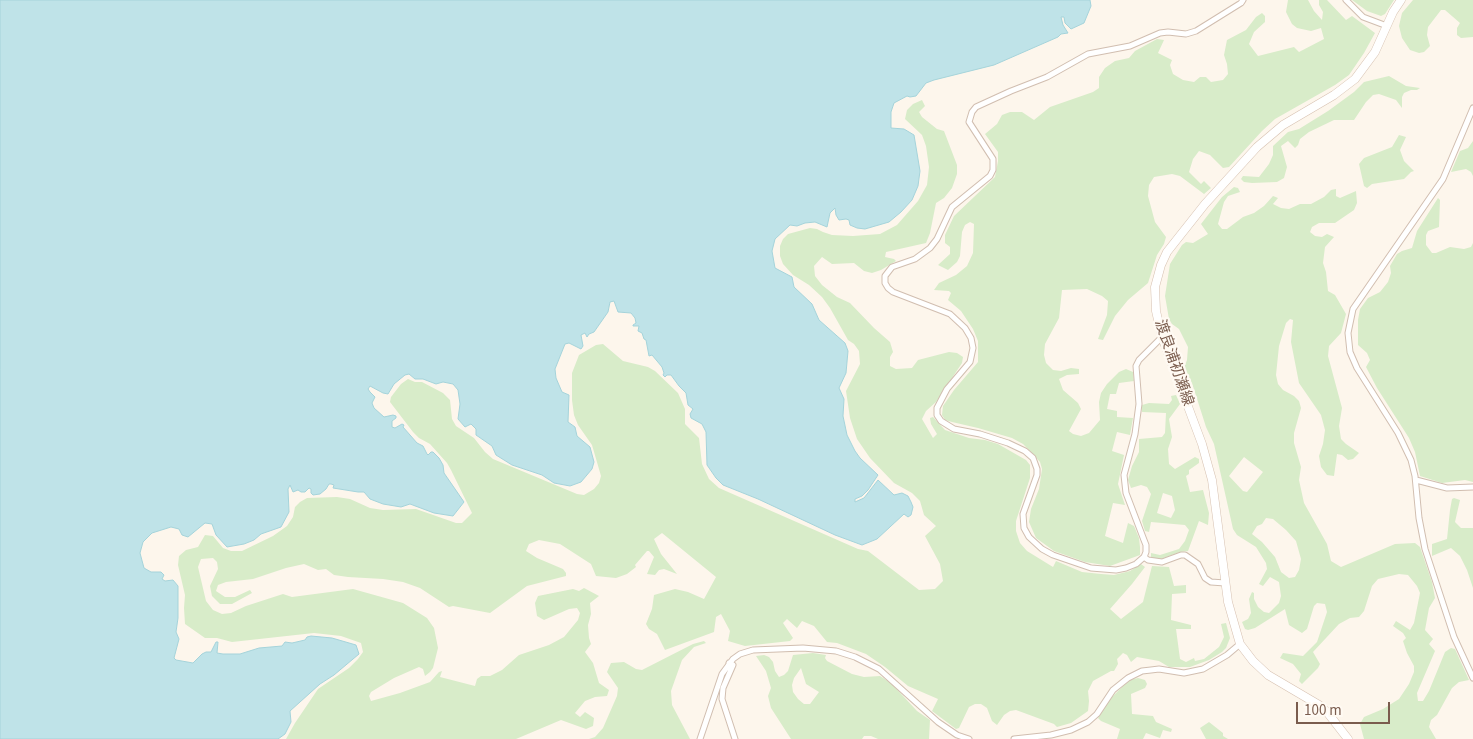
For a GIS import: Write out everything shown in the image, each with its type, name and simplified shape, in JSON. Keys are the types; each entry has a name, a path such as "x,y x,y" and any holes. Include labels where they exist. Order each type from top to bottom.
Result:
{"main road":[{"name":"渡良浦初瀬線","path":"1348,739 1327,712 1319,705 1268,674 1253,661 1240,644 1232,621 1225,583 1212,480 1162,337 1156,311 1155,287 1160,265 1167,252 1205,204 1267,137 1298,115 1347,87 1355,79 1375,52 1393,12 1401,0"}],"street":[{"path":"1162,337 1139,360 1136,366 1139,404 1135,434 1124,475 1126,493 1146,546 1144,557 1136,564 1126,568 1116,570 1091,568 1052,555 1032,541 1024,528 1023,514 1037,475 1036,462 1033,458 1025,451 1008,443 945,425 938,415 937,408 947,389 970,362 973,355 971,338 965,328 950,314 893,292 885,283 885,276 892,267 914,259 930,248 937,239 952,207 990,176 993,170 993,159 969,122 972,112 976,107 1047,77 1088,54 1130,46 1160,33 1186,34 1196,30 1241,4 1243,0"},
{"path":"1346,0 1363,17 1387,26"},
{"path":"1473,108 1443,179 1353,309 1348,326 1348,342 1357,368 1398,433 1411,460 1416,480 1419,518 1425,549 1454,637 1473,678"},
{"path":"1416,480 1447,488 1473,487"},
{"path":"1144,557 1148,560 1162,562 1181,555 1185,556 1198,564 1205,578 1211,582 1225,583"},
{"path":"1014,739 1051,735 1071,730 1088,722 1097,714 1113,690 1128,678 1142,671 1184,673 1203,669 1240,644"},
{"path":"700,739 722,674 729,663 740,654 753,650 817,649 846,654 879,669 938,722 951,732 969,739"},
{"path":"729,663 733,665 723,688 722,699 735,739"}],"green space":[{"path":"1288,0 1308,0 1322,20 1323,12 1319,5 1319,0 1327,0 1346,20 1352,16 1375,33 1349,75 1275,119 1229,167 1223,168 1210,155 1199,151 1193,159 1189,172 1201,184 1204,181 1211,188 1204,194 1180,176 1172,174 1154,177 1149,185 1148,196 1155,222 1166,237 1164,244 1157,255 1148,283 1128,300 1115,316 1103,340 1098,339 1107,315 1108,301 1087,289 1062,290 1059,318 1045,344 1044,355 1046,363 1053,370 1079,369 1079,374 1067,375 1059,379 1063,390 1078,403 1081,409 1069,431 1081,436 1089,433 1100,420 1099,402 1101,393 1107,384 1119,372 1126,369 1133,372 1134,381 1119,383 1116,394 1110,394 1107,409 1117,411 1117,417 1133,418 1130,435 1117,432 1112,451 1124,455 1118,484 1125,505 1113,503 1105,536 1123,543 1128,523 1134,526 1139,538 1140,555 1110,566 1085,562 1054,551 1036,538 1029,522 1031,509 1039,489 1042,469 1040,462 1023,444 1012,438 945,420 942,415 943,406 978,362 978,341 973,329 961,311 948,300 951,293 949,291 934,290 939,283 956,275 967,266 973,253 974,224 970,222 965,225 962,232 960,256 957,262 948,270 938,265 950,254 950,247 945,243 945,235 954,216 995,177 998,152 985,134 997,124 1002,115 1010,112 1022,112 1034,120 1050,107 1093,92 1099,88 1099,77 1105,68 1115,61 1129,58 1135,51 1157,39 1164,40 1158,53 1172,60 1170,65 1173,74 1183,80 1194,82 1200,77 1206,77 1211,82 1223,80 1228,74 1224,55 1227,40 1246,30 1256,17 1262,13 1265,16 1265,22 1254,32 1249,44 1258,56 1294,47 1299,52 1324,39 1321,28 1311,31 1297,28 1292,24 1286,12"},
{"path":"1352,0 1394,0 1385,14 1381,16 1367,11"},
{"path":"1413,0 1473,0 1473,37 1461,38 1457,35 1457,28 1460,23 1445,10 1441,10 1428,27 1427,35 1430,46 1424,52 1419,53 1410,50 1402,38 1399,26 1402,13"},
{"path":"1389,76 1406,86 1420,88 1404,93 1402,108 1396,100 1379,94 1373,95 1354,120 1334,120 1309,132 1300,139 1295,148 1288,141 1281,146 1287,167 1284,178 1277,182 1252,183 1244,182 1241,179 1243,176 1259,177 1269,164 1273,155 1273,146 1288,132 1299,129 1328,111 1354,92 1364,82"},
{"path":"922,100 925,106 919,112 922,117 937,129 944,131 957,165 957,174 952,188 944,198 936,203 926,243 886,252 885,257 896,261 872,273 864,271 854,263 832,264 822,257 814,266 815,276 822,285 837,297 850,303 890,342 893,352 890,357 890,366 896,369 912,368 918,360 949,352 957,353 963,357 962,363 936,402 926,411 922,419 933,438 937,434 931,424 930,418 933,417 945,430 969,438 998,444 1026,460 1030,465 1030,478 1016,521 1016,531 1020,543 1027,551 1053,567 1056,561 1082,572 1114,575 1130,571 1141,564 1145,567 1110,609 1121,619 1143,602 1152,566 1169,567 1174,586 1186,585 1186,593 1172,594 1171,620 1191,625 1191,629 1176,629 1180,659 1186,662 1194,658 1195,661 1204,659 1219,647 1224,637 1221,624 1226,623 1230,638 1222,652 1209,660 1190,667 1169,667 1159,661 1137,657 1131,662 1127,655 1123,653 1117,659 1118,664 1114,671 1093,681 1088,691 1088,711 1071,723 1057,727 1054,724 1016,710 1004,715 997,725 992,721 987,708 981,704 975,704 969,707 959,728 956,729 932,711 938,699 908,686 866,654 837,643 827,642 814,626 802,621 797,628 787,619 783,623 793,638 790,641 745,646 728,641 730,631 721,614 716,617 714,632 665,650 657,634 649,629 646,624 652,609 654,595 675,589 704,599 716,577 662,533 654,539 661,554 677,574 664,569 659,570 655,575 647,574 654,557 647,551 635,565 636,567 627,574 616,578 596,576 591,564 560,544 539,540 529,544 526,551 563,569 566,576 527,586 490,613 453,606 449,607 420,588 403,582 334,575 326,569 318,570 304,564 253,579 226,582 218,585 216,591 225,597 235,597 250,590 252,593 232,604 220,604 212,596 210,586 218,569 217,562 213,558 201,559 198,567 206,601 213,610 222,614 231,613 283,594 292,597 353,589 403,603 427,618 434,628 438,648 433,668 425,676 423,669 419,667 394,678 371,692 369,696 371,701 430,682 442,671 440,677 475,686 477,679 481,676 490,676 502,670 519,655 549,645 564,637 578,620 580,613 577,608 569,609 544,620 537,616 535,603 538,596 573,589 579,591 584,588 599,596 590,603 591,614 588,625 591,644 585,652 593,663 599,683 609,690 607,696 595,697 585,701 575,713 580,717 585,712 594,718 593,726 586,729 561,720 516,739 286,739 318,689 349,668 358,659 363,652 361,643 341,636 314,633 232,642 217,638 205,638 185,624 185,595 178,565 179,556 186,550 198,547 205,535 213,536 223,548 231,551 242,551 273,536 287,526 293,517 295,507 307,498 337,497 350,499 370,508 383,510 416,509 456,523 462,523 472,513 447,463 430,444 413,432 390,402 391,397 401,384 408,379 422,382 443,393 450,400 452,419 456,426 474,438 493,459 577,494 584,495 594,489 599,483 601,476 592,445 578,425 574,415 572,373 579,355 596,345 603,344 623,361 648,367 655,371 678,393 685,409 685,424 699,438 702,464 709,479 719,488 858,549 868,551 919,590 935,589 943,581 940,564 925,536 936,526 924,515 920,501 912,493 894,483 870,458 857,439 850,418 846,391 860,364 859,351 848,340 822,297 809,285 793,275 783,264 780,256 780,246 788,234 810,228 832,235 853,236 880,234 897,225 918,201 927,185 929,167 926,146 922,135 905,119 907,110 913,104"},
{"path":"1399,135 1406,137 1400,150 1404,161 1414,171 1404,179 1372,184 1367,188 1364,186 1359,164 1364,158 1392,147"},
{"path":"1473,141 1473,176 1466,169 1451,172 1460,151 1468,148"},
{"path":"1234,187 1238,188 1240,192 1228,196 1224,202 1218,224 1222,229 1227,229 1243,217 1254,213 1264,206 1273,196 1278,198 1273,204 1289,209 1300,204 1311,204 1324,197 1331,190 1336,189 1336,196 1340,198 1356,191 1357,203 1354,210 1335,223 1319,223 1312,227 1310,232 1315,236 1322,237 1327,234 1334,237 1325,247 1323,263 1328,291 1335,295 1346,314 1341,333 1329,346 1328,356 1342,408 1339,426 1341,439 1359,453 1353,459 1348,460 1342,455 1337,454 1334,476 1327,475 1321,467 1319,456 1325,430 1321,415 1299,383 1291,342 1293,320 1290,319 1286,323 1279,346 1276,375 1278,384 1283,390 1299,401 1301,408 1294,433 1294,443 1301,467 1299,480 1304,503 1327,544 1331,561 1341,567 1395,544 1415,543 1420,547 1432,582 1435,598 1429,608 1425,630 1433,639 1429,644 1435,651 1417,693 1418,701 1423,701 1445,652 1451,648 1455,649 1469,680 1459,682 1452,688 1437,715 1431,720 1429,727 1436,739 1364,739 1360,724 1364,717 1383,709 1399,699 1414,672 1414,666 1403,641 1406,638 1403,633 1393,626 1396,621 1410,630 1414,623 1420,593 1408,575 1399,574 1378,579 1372,586 1364,611 1359,617 1350,618 1339,624 1313,652 1320,664 1302,684 1299,681 1301,674 1293,664 1280,658 1283,653 1303,656 1317,642 1327,612 1325,604 1317,603 1314,606 1307,629 1302,633 1289,625 1285,609 1255,628 1245,629 1242,622 1248,619 1251,613 1249,599 1252,592 1258,607 1264,612 1269,613 1279,603 1281,596 1279,582 1270,577 1263,586 1259,584 1267,569 1266,563 1256,547 1237,535 1233,529 1214,444 1206,427 1192,383 1184,368 1188,347 1179,329 1169,319 1165,296 1170,264 1182,245 1186,242 1193,243 1208,234 1201,224 1222,197","holes":["1244,457 1263,472 1247,492 1243,491 1229,476","1266,518 1273,519 1296,541 1301,559 1299,570 1295,577 1289,578 1281,572 1275,557 1252,534 1257,526 1262,524"]},
{"path":"1438,198 1440,200 1439,227 1428,231 1426,235 1426,245 1432,253 1450,247 1464,249 1471,247 1473,243 1473,482 1465,480 1442,483 1420,476 1415,452 1409,438 1366,367 1370,360 1367,353 1358,345 1360,309 1368,298 1380,292 1388,282 1391,273 1390,266 1397,254 1412,248 1417,231"},
{"path":"1176,395 1180,404 1169,419 1172,437 1168,449 1169,464 1175,469 1195,457 1199,459 1199,463 1189,470 1189,474 1186,476 1190,492 1203,490 1209,513 1208,525 1199,521 1188,551 1161,559 1151,559 1151,553 1160,555 1179,549 1185,541 1189,530 1185,525 1151,522 1149,532 1145,531 1142,521 1151,494 1147,487 1141,485 1131,488 1128,480 1139,452 1139,439 1162,437 1165,433 1166,413 1142,412 1142,405 1149,403 1169,404 1172,400 1171,396","holes":["1163,493 1172,496 1175,510 1171,518 1157,513"]},
{"path":"1452,499 1460,500 1455,522 1461,528 1473,528 1473,588 1460,556 1451,548 1432,556 1432,544 1447,539 1450,510"},
{"path":"704,641 706,643 694,647 682,660 671,691 672,705 690,739 589,739 595,737 603,728 617,696 618,688 607,672 611,663 624,662 636,669 642,670 693,644"},
{"path":"813,653 826,655 827,661 852,674 864,677 880,676 891,683 917,711 930,720 929,739 878,739 864,736 862,739 791,739 771,708 768,696 771,688 766,671 756,656 764,655 769,657 779,677 788,671 793,655","holes":["801,668 806,684 819,692 810,704 804,704 793,692 794,678"]},
{"path":"1138,678 1145,680 1147,684 1145,688 1131,694 1132,714 1153,716 1156,722 1172,729 1171,732 1163,730 1160,738 1146,733 1143,739 1117,739 1120,729 1098,718 1110,699 1121,688 1130,680"},
{"path":"1209,722 1228,739 1206,739 1200,728"}],"water":[{"path":"0,0 1090,0 1091,6 1084,23 1071,29 1065,23 1064,17 1061,17 1068,33 1061,34 994,65 926,83 916,96 907,96 894,103 891,112 891,128 904,129 914,135 920,171 918,186 912,200 889,222 865,229 857,228 850,225 849,220 839,220 835,208 830,213 827,227 815,222 797,226 790,225 775,239 772,251 775,268 792,277 794,287 812,304 819,320 845,343 848,351 846,373 839,388 844,399 843,416 847,435 860,458 878,475 868,490 862,496 855,499 855,502 864,498 878,480 894,495 902,493 908,496 913,507 911,515 908,517 904,514 877,539 862,545 835,535 723,485 707,465 706,432 702,424 691,418 690,414 693,409 688,405 686,393 671,375 665,377 663,375 662,367 652,355 649,356 646,340 642,333 638,331 639,326 633,326 636,323 635,318 631,313 618,312 614,301 610,302 608,312 594,332 587,337 585,333 581,335 583,346 581,349 569,343 565,344 555,369 556,378 562,392 569,395 568,422 575,427 577,436 590,447 594,462 592,469 581,482 570,486 554,483 542,475 512,465 496,455 492,446 476,435 476,429 471,424 465,427 458,419 460,404 458,390 453,384 443,382 436,384 423,379 415,379 409,374 394,384 388,394 370,386 368,389 375,397 372,403 374,408 384,417 396,416 392,421 392,427 404,425 403,427 417,443 423,446 428,455 433,452 439,458 443,465 444,473 464,502 453,516 434,513 410,504 401,507 383,504 370,499 364,492 333,488 334,485 331,484 320,494 313,495 309,488 305,492 298,490 293,492 290,485 288,489 289,512 281,527 261,534 254,540 244,544 227,547 216,535 212,524 205,523 188,537 182,535 179,529 171,527 152,533 143,542 140,553 144,568 151,572 161,572 164,575 162,579 165,581 173,580 178,586 176,632 179,639 174,658 176,660 193,663 202,654 211,652 216,642 218,642 217,653 223,654 240,654 259,648 282,646 285,642 292,643 305,640 311,636 332,638 356,645 359,654 320,684 290,711 291,722 285,734 278,739 0,739"}]}
